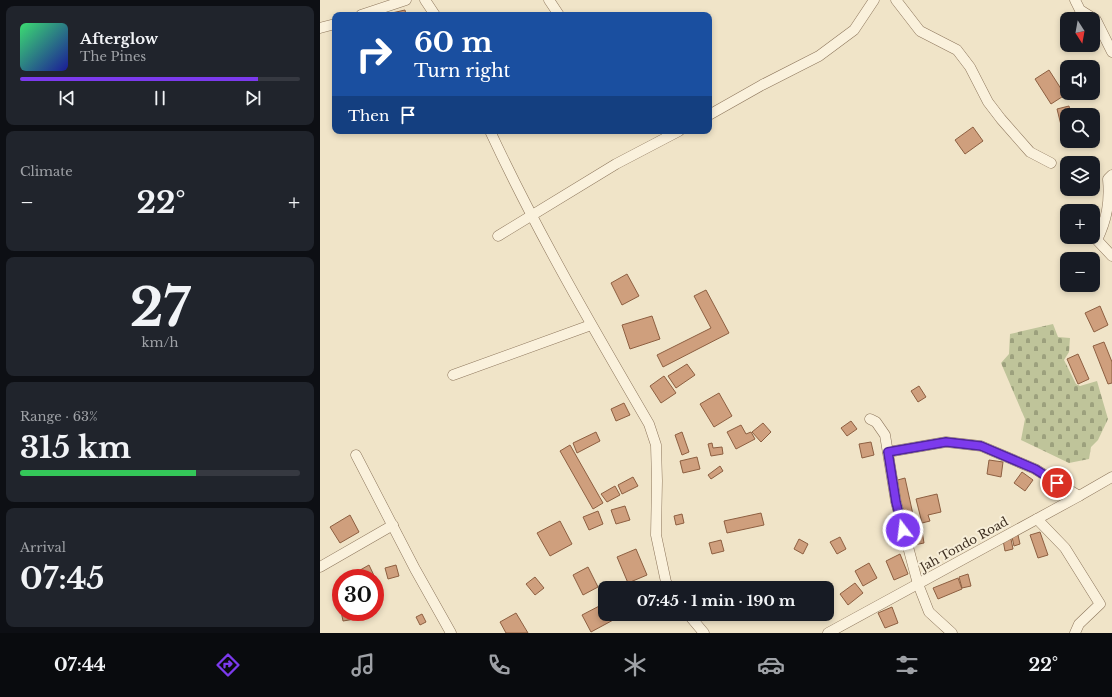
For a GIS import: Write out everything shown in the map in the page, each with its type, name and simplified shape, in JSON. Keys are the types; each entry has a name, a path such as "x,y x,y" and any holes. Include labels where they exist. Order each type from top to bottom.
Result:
{"street":[{"path":"370,12 406,0"},
{"path":"425,0 433,12"},
{"path":"549,0 556,12"},
{"path":"712,113 818,56 854,30 874,0"},
{"path":"896,0 920,31 957,50 970,67 988,102 1001,119 1030,152 1051,163"},
{"path":"1075,0 1080,10 1096,20 1112,52"},
{"path":"320,28 332,25"},
{"path":"491,134 513,180 591,325 649,424 656,445 658,481 656,535 666,581"},
{"path":"498,236 616,164 673,134"},
{"path":"1112,175 1108,179 1109,195 1104,224 1097,240 1112,256"},
{"path":"453,375 591,325"},
{"path":"870,419 876,422 885,435 896,502 918,584 929,612 952,633"},
{"path":"888,452 946,442 981,446 1035,469 1079,496"},
{"path":"356,455 415,569 451,633"},
{"name":"Jah Tondo Road","path":"828,633 846,629 918,584 1112,477"},
{"path":"1037,519 1065,548 1100,604 1079,624 1075,633"},
{"path":"320,567 393,525"},
{"path":"694,621 704,633"}],"green space":[{"path":"1053,324 1058,337 1070,338 1069,352 1064,360 1076,384 1080,386 1097,381 1108,419 1098,440 1091,447 1089,459 1069,463 1021,440 1025,419 1001,363 1009,354 1010,334"}],"building":[{"path":"1049,70 1060,87 1060,98 1051,104 1035,79"},
{"path":"1060,108 1060,121 1057,109"},
{"path":"973,127 983,141 965,154 955,140"},
{"path":"627,274 639,296 622,305 611,283"},
{"path":"706,290 729,333 663,367 657,355 711,328 694,296"},
{"path":"1100,306 1108,325 1094,332 1085,313"},
{"path":"652,316 660,339 630,349 622,325"},
{"path":"1104,342 1112,362 1112,383 1108,384 1093,346"},
{"path":"1078,354 1089,379 1078,384 1067,359"},
{"path":"687,364 695,375 676,388 668,376"},
{"path":"664,376 676,393 661,403 650,386"},
{"path":"919,386 926,397 918,402 911,391"},
{"path":"719,393 732,416 714,427 700,404"},
{"path":"624,403 630,415 616,421 611,409"},
{"path":"851,421 857,429 847,436 841,428"},
{"path":"763,423 771,432 761,442 752,432"},
{"path":"741,425 746,434 751,432 755,439 736,449 727,432"},
{"path":"596,432 600,441 577,453 573,443"},
{"path":"682,432 689,452 682,455 675,435"},
{"path":"871,442 874,455 862,458 859,444"},
{"path":"712,443 713,448 722,447 723,454 711,456 708,444"},
{"path":"570,445 603,503 593,509 560,451"},
{"path":"697,457 700,469 683,473 680,461"},
{"path":"989,460 1003,462 1001,477 987,474"},
{"path":"720,466 723,471 711,479 708,475"},
{"path":"1022,472 1033,480 1025,491 1014,483"},
{"path":"633,477 638,486 622,494 618,485"},
{"path":"905,478 914,519 903,521 894,481"},
{"path":"615,486 620,495 607,502 601,494"},
{"path":"937,494 941,512 928,515 930,521 922,523 916,499"},
{"path":"625,506 630,520 616,524 611,510"},
{"path":"598,511 603,524 589,530 583,517"},
{"path":"761,513 764,525 727,533 724,521"},
{"path":"682,514 684,523 676,525 674,516"},
{"path":"350,515 359,532 340,543 330,527"},
{"path":"560,521 572,544 550,556 537,533"},
{"path":"921,525 924,543 914,545 911,527"},
{"path":"1040,532 1048,555 1038,558 1030,535"},
{"path":"1018,535 1020,544 1014,546 1012,537"},
{"path":"840,537 846,549 837,554 830,542"},
{"path":"799,539 808,544 803,554 794,549"},
{"path":"1011,539 1013,549 1005,551 1003,540"},
{"path":"721,540 724,551 712,554 709,543"},
{"path":"636,549 647,575 633,581 627,581 617,557"},
{"path":"900,554 908,574 894,580 886,561"},
{"path":"869,563 877,578 863,586 855,571"},
{"path":"369,565 371,569 362,569"},
{"path":"396,565 399,576 388,579 385,568"},
{"path":"588,567 598,587 583,595 573,575"},
{"path":"968,574 971,586 962,588 959,577"},
{"path":"535,577 544,588 535,595 526,584"},
{"path":"958,578 962,589 938,599 933,588"},
{"path":"855,583 863,593 848,605 840,594"},
{"path":"598,607 598,621 611,621 591,632 582,615"},
{"path":"892,607 898,623 885,628 878,613"},
{"path":"516,613 528,633 506,633 500,622"},
{"path":"422,614 426,622 420,625 416,617"}],"route":[{"path":"903,530 896,502 888,452 946,442 981,446 1035,469 1057,483"}]}
